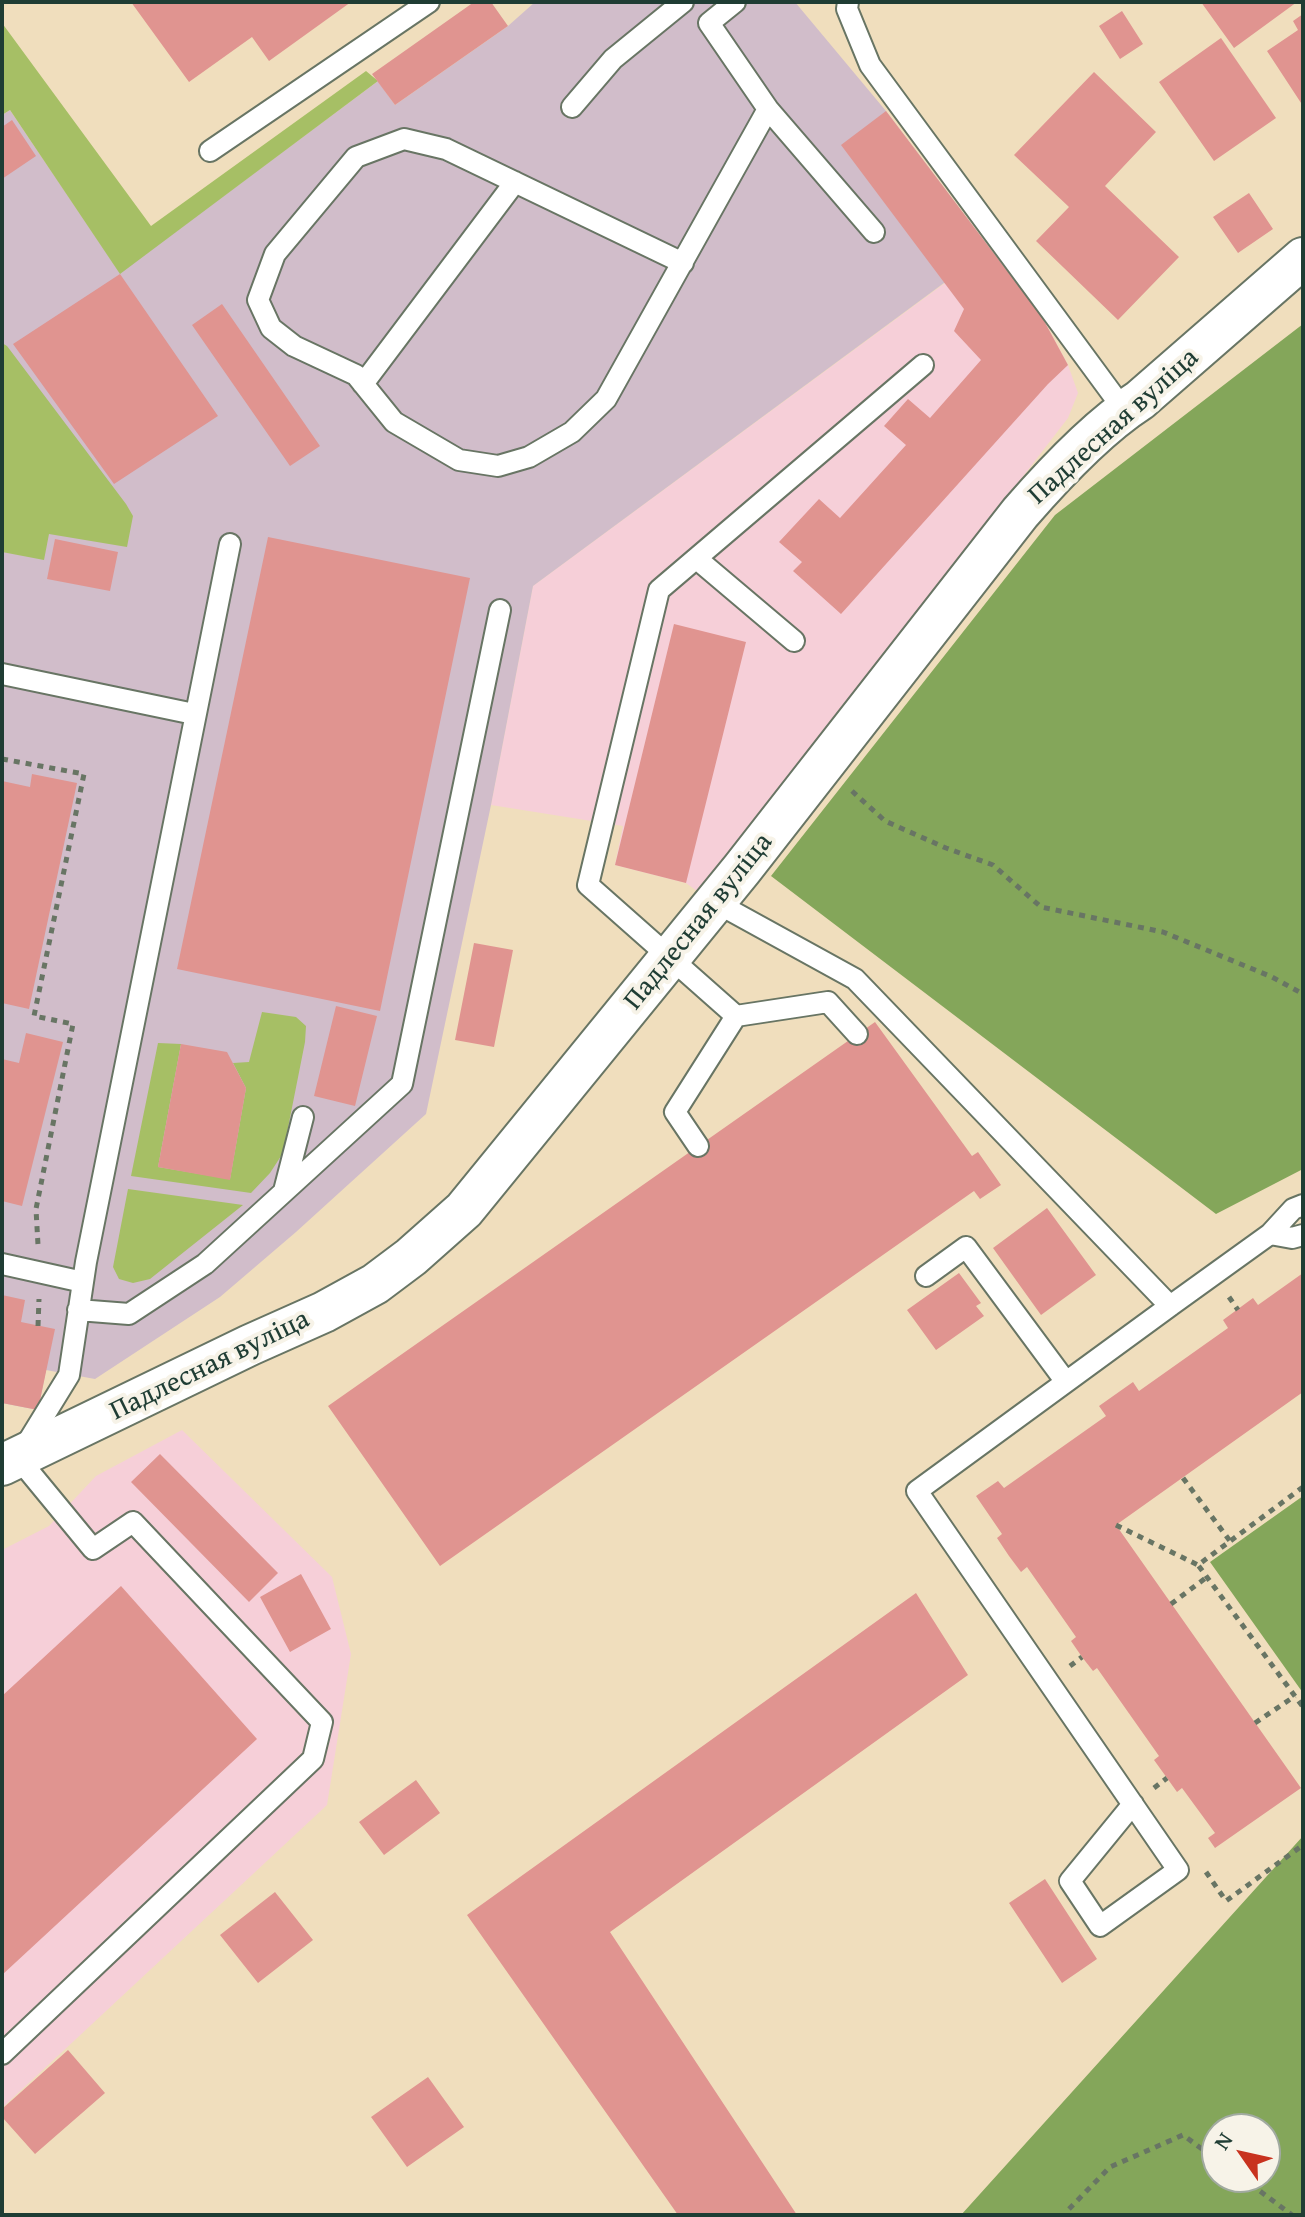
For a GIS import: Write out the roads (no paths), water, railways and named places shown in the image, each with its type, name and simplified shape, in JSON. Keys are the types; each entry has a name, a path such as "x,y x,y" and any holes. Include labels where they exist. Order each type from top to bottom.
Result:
{"street":[{"name":"Падлесная вуліца","path":"10,1461 324,1312 375,1284 464,1210 715,902 1049,479 1124,410 1152,390 1303,258"}],"lane":[{"path":"210,151 429,2"},
{"path":"572,107 613,59 683,2"},
{"path":"692,2 768,109 874,232"},
{"path":"709,23 735,2"},
{"path":"848,2 847,9 870,65 1124,410"},
{"path":"683,263 446,149 404,139 356,157 275,254 258,300 271,328 294,346 356,375 394,422 459,460 498,466 529,457 572,432 606,399 683,263 768,109"},
{"path":"363,384 515,182"},
{"path":"736,1016 588,885 659,590 923,365"},
{"path":"2,2054 313,1759 322,1722 133,1522 93,1549 10,1461 69,1375 83,1282 230,544"},
{"path":"697,559 794,641"},
{"path":"78,1310 129,1314 205,1264 402,1084 500,610"},
{"path":"2,674 194,714"},
{"path":"715,902 855,979 1170,1306"},
{"path":"698,1146 675,1112 736,1016 828,1002 857,1034"},
{"path":"284,1191 303,1117"},
{"path":"1133,1804 1070,1881 1100,1926 1178,1870 1133,1804 917,1491 1270,1234 1293,1209 1303,1205"},
{"path":"1270,1234 1292,1238 1303,1235"},
{"path":"926,1276 966,1247 1066,1382"},
{"path":"2,1264 83,1282"}]}
